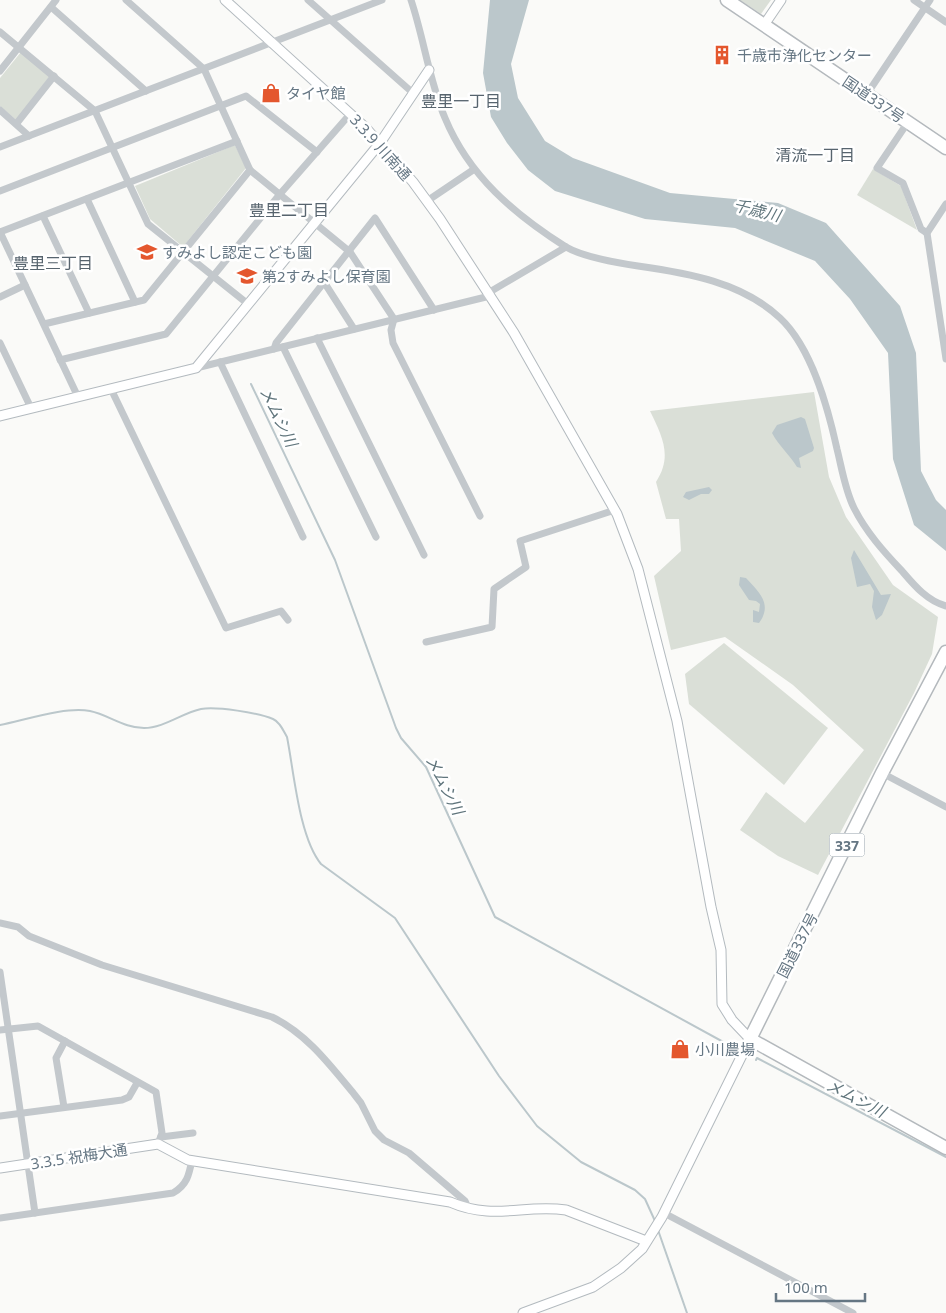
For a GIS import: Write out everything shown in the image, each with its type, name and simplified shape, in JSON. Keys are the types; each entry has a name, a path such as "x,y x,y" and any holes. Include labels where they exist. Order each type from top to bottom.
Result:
{"highway":[{"name":"国道337号","path":"727,0 946,148"},
{"name":"国道337号","path":"750,1039 882,773 946,652"},
{"path":"750,1039 946,1148"}],"street":[{"path":"0,71 56,0"},
{"path":"126,0 204,69 250,170 348,251 394,319 391,330 393,343 480,516"},
{"name":"3.3.9 川南通","path":"225,0 351,114 380,143 427,201 514,333 615,510 638,569 677,721 711,907 721,950 722,1004 732,1020 750,1039"},
{"path":"0,147 382,0"},
{"path":"412,0 422,33 429,70 445,117 458,147 474,170 514,210 566,246 594,256 716,281 743,293 781,318 808,359 818,379 853,507 867,530 891,560 926,596 946,606"},
{"path":"764,26 781,0"},
{"path":"914,0 946,22"},
{"path":"867,94 930,0"},
{"path":"312,1 413,93"},
{"path":"50,6 146,91"},
{"path":"0,32 95,110 148,224 248,304"},
{"path":"196,368 380,143 429,70"},
{"path":"17,123 54,76"},
{"path":"0,191 246,96 317,152"},
{"path":"0,110 17,123 29,136"},
{"path":"60,360 166,334 280,194 351,114"},
{"path":"908,122 878,168 903,183 921,229 927,232"},
{"path":"78,397 0,232 237,141"},
{"path":"44,324 144,300 250,170"},
{"path":"427,201 474,170"},
{"path":"87,199 135,302"},
{"path":"945,209 927,232 946,359"},
{"path":"43,216 89,313"},
{"path":"274,349 276,343 375,218 434,310"},
{"path":"0,416 434,310 489,294 566,246"},
{"path":"324,282 354,329"},
{"path":"0,297 25,285"},
{"path":"317,338 424,555"},
{"path":"0,342 32,408"},
{"path":"283,346 376,537"},
{"path":"220,362 303,537"},
{"path":"111,388 226,628 281,612 288,620"},
{"path":"426,642 492,627 494,589 526,567 520,540 615,510"},
{"path":"882,773 946,807"},
{"path":"0,924 18,927 29,936 102,965 272,1017 285,1023 300,1034 333,1069 361,1103 380,1136 393,1146 409,1152 465,1201 468,1208"},
{"path":"0,972 35,1213"},
{"path":"0,1030 38,1026 156,1092 159,1141"},
{"path":"523,1313 583,1292 601,1283 632,1259 663,1215 750,1039"},
{"path":"64,1108 56,1058 65,1041"},
{"path":"0,1116 122,1100 129,1097 137,1083"},
{"path":"159,1141 193,1133"},
{"path":"159,1141 192,1160 440,1201 486,1213 540,1209 566,1210 647,1240"},
{"name":"3.3.5 祝梅大通","path":"0,1168 159,1141"},
{"path":"0,1218 174,1193 184,1186 192,1160"},
{"path":"663,1215 853,1313"}],"shaded area":[{"path":"740,0 771,0 761,14"},
{"path":"21,52 50,76 16,120 0,106 0,78"},
{"path":"235,145 246,168 183,247 150,219 135,186"},
{"path":"873,169 901,186 917,230 857,195"},
{"path":"814,392 829,477 846,517 893,585 938,617 932,654 914,693 818,875 778,856 740,830 766,792 805,823 864,750 793,685 725,637 671,650 654,576 681,551 679,519 666,519 656,482 661,473 665,455 662,438 650,411"},
{"path":"724,643 828,728 784,785 689,704 685,674"}],"water":[{"name":"千歳川","path":"490,0 529,0 511,64 518,98 545,141 573,158 670,193 778,203 826,223 900,306 916,353 921,471 936,500 946,510 946,551 914,525 893,459 888,353 850,299 815,261 735,228 645,219 555,191 528,170 507,143 491,117 483,73"},
{"path":"801,417 805,419 814,448 813,451 799,458 801,468 797,467 772,433 777,425"},
{"path":"709,487 712,490 709,494 701,494 689,500 683,497 686,492"},
{"path":"854,550 881,595 891,594 882,615 876,620 872,607 874,591 870,584 857,587 851,558"},
{"path":"740,577 746,578 763,599 765,610 759,623 753,622 753,610 759,612 760,604 749,600 739,585"}],"waterway":[{"name":"メムシ川","path":"251,384 335,560 396,728 401,738 426,767 495,917 738,1050"},
{"path":"0,725 45,714 80,710 97,713 130,726 144,728 159,726 194,711 208,708 248,712 278,722 287,737 298,804 307,838 321,864 395,918 499,1076 537,1126 581,1162 635,1190 645,1199 655,1221"},
{"name":"メムシ川","path":"756,1060 757,1058 946,1157"},
{"path":"658,1230 687,1313"}],"place":[{"name":"千歳市浄化センター","path":"722,55"},
{"name":"タイヤ館","path":"271,93"},
{"name":"すみよし認定こども園","path":"147,252"},
{"name":"第2すみよし保育園","path":"247,276"},
{"name":"小川農場","path":"680,1049"}],"district":[{"name":"豊里一丁目","path":"461,101"},
{"name":"清流一丁目","path":"815,155"},
{"name":"豊里二丁目","path":"289,210"},
{"name":"豊里三丁目","path":"53,263"}]}
